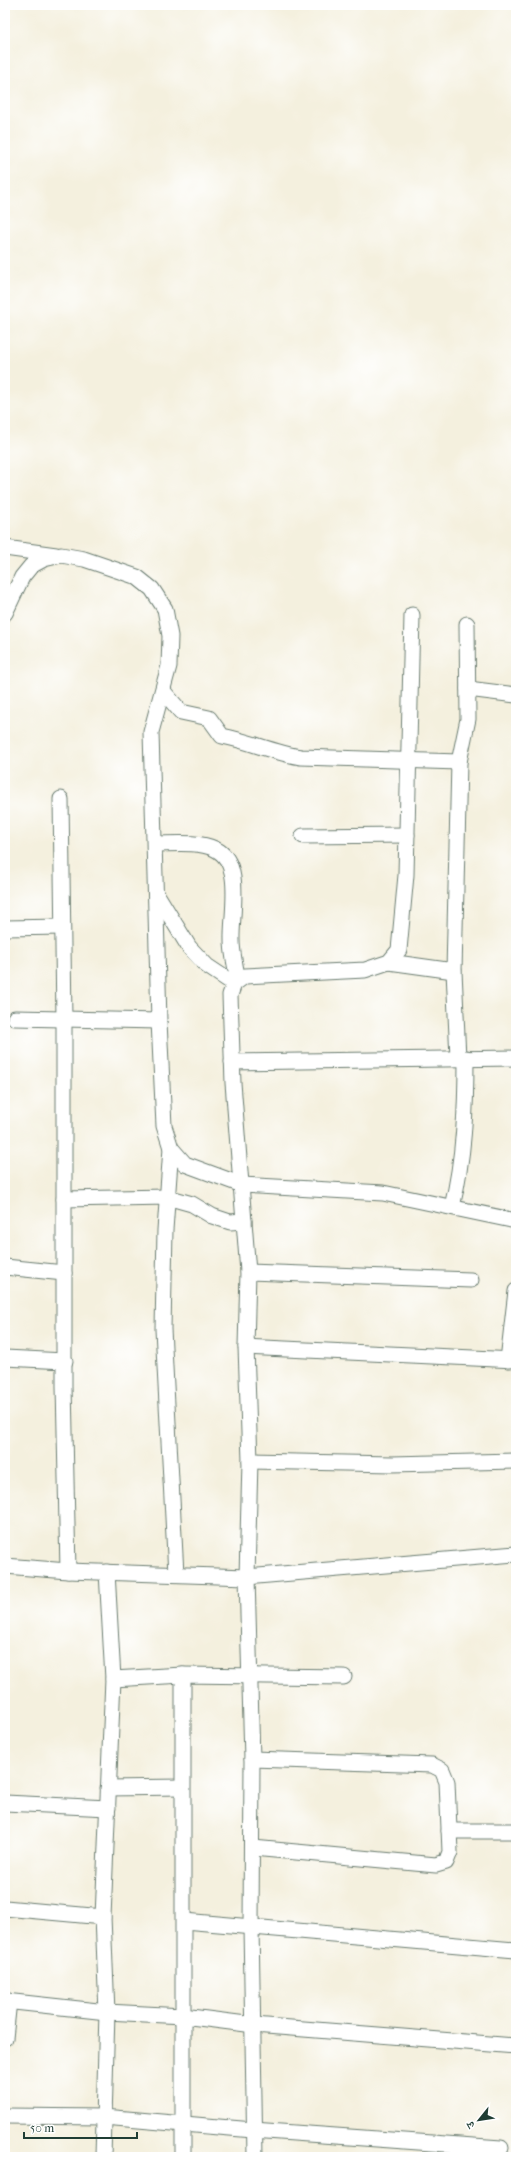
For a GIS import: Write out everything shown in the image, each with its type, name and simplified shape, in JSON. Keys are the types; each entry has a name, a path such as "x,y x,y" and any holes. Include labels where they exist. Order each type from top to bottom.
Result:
{"street":[{"path":"5,548 84,559 118,569 137,577 152,589 165,609 170,636 169,666 151,732 159,1021 164,1126 171,1148 165,1230 163,1329 176,1574"},
{"path":"5,613 22,577 31,566 44,559 61,555"},
{"path":"389,962 399,950 406,875 412,615"},
{"path":"452,1207 460,1171 464,1140 462,1058 454,971 459,762 468,719 467,624"},
{"path":"468,689 516,695"},
{"path":"163,690 181,712 208,718 222,736 245,740 279,754 301,757 459,762"},
{"path":"61,799 64,1020 64,1273 68,1571"},
{"path":"303,836 407,835"},
{"path":"155,844 214,848 222,853 230,864 234,876 232,941 236,981 230,995 232,1062 248,1272 246,1347 250,1461 247,1577 252,1759 253,1848 251,1927 254,2024 253,2130 255,2157"},
{"path":"156,892 189,947 207,966 236,981"},
{"path":"5,928 62,927"},
{"path":"236,981 245,976 365,970 389,962 454,971"},
{"path":"15,1018 52,1017 64,1020 159,1021"},
{"path":"232,1062 516,1058"},
{"path":"171,1148 185,1164 242,1185 383,1193 516,1221"},
{"path":"64,1199 167,1197 192,1204 212,1216 230,1222 244,1221"},
{"path":"5,1267 64,1273"},
{"path":"248,1272 471,1280"},
{"path":"246,1347 512,1360 516,1290"},
{"path":"5,1358 65,1361"},
{"path":"250,1461 392,1464 516,1461"},
{"path":"5,1566 68,1571 247,1577 516,1554"},
{"path":"103,2157 107,2012 103,1917 113,1679 107,1572"},
{"path":"113,1679 183,1675 344,1676"},
{"path":"183,1675 183,2157"},
{"path":"252,1759 432,1765 442,1770 447,1782 450,1852 446,1862 436,1865 253,1848"},
{"path":"108,1788 182,1787"},
{"path":"5,1803 108,1808"},
{"path":"449,1831 516,1831"},
{"path":"5,1908 103,1917"},
{"path":"184,1920 516,1950"},
{"path":"5,2038 7,2001 107,2012 183,2016 254,2024 516,2046"},
{"path":"5,2116 104,2117 253,2130 501,2148"}]}
